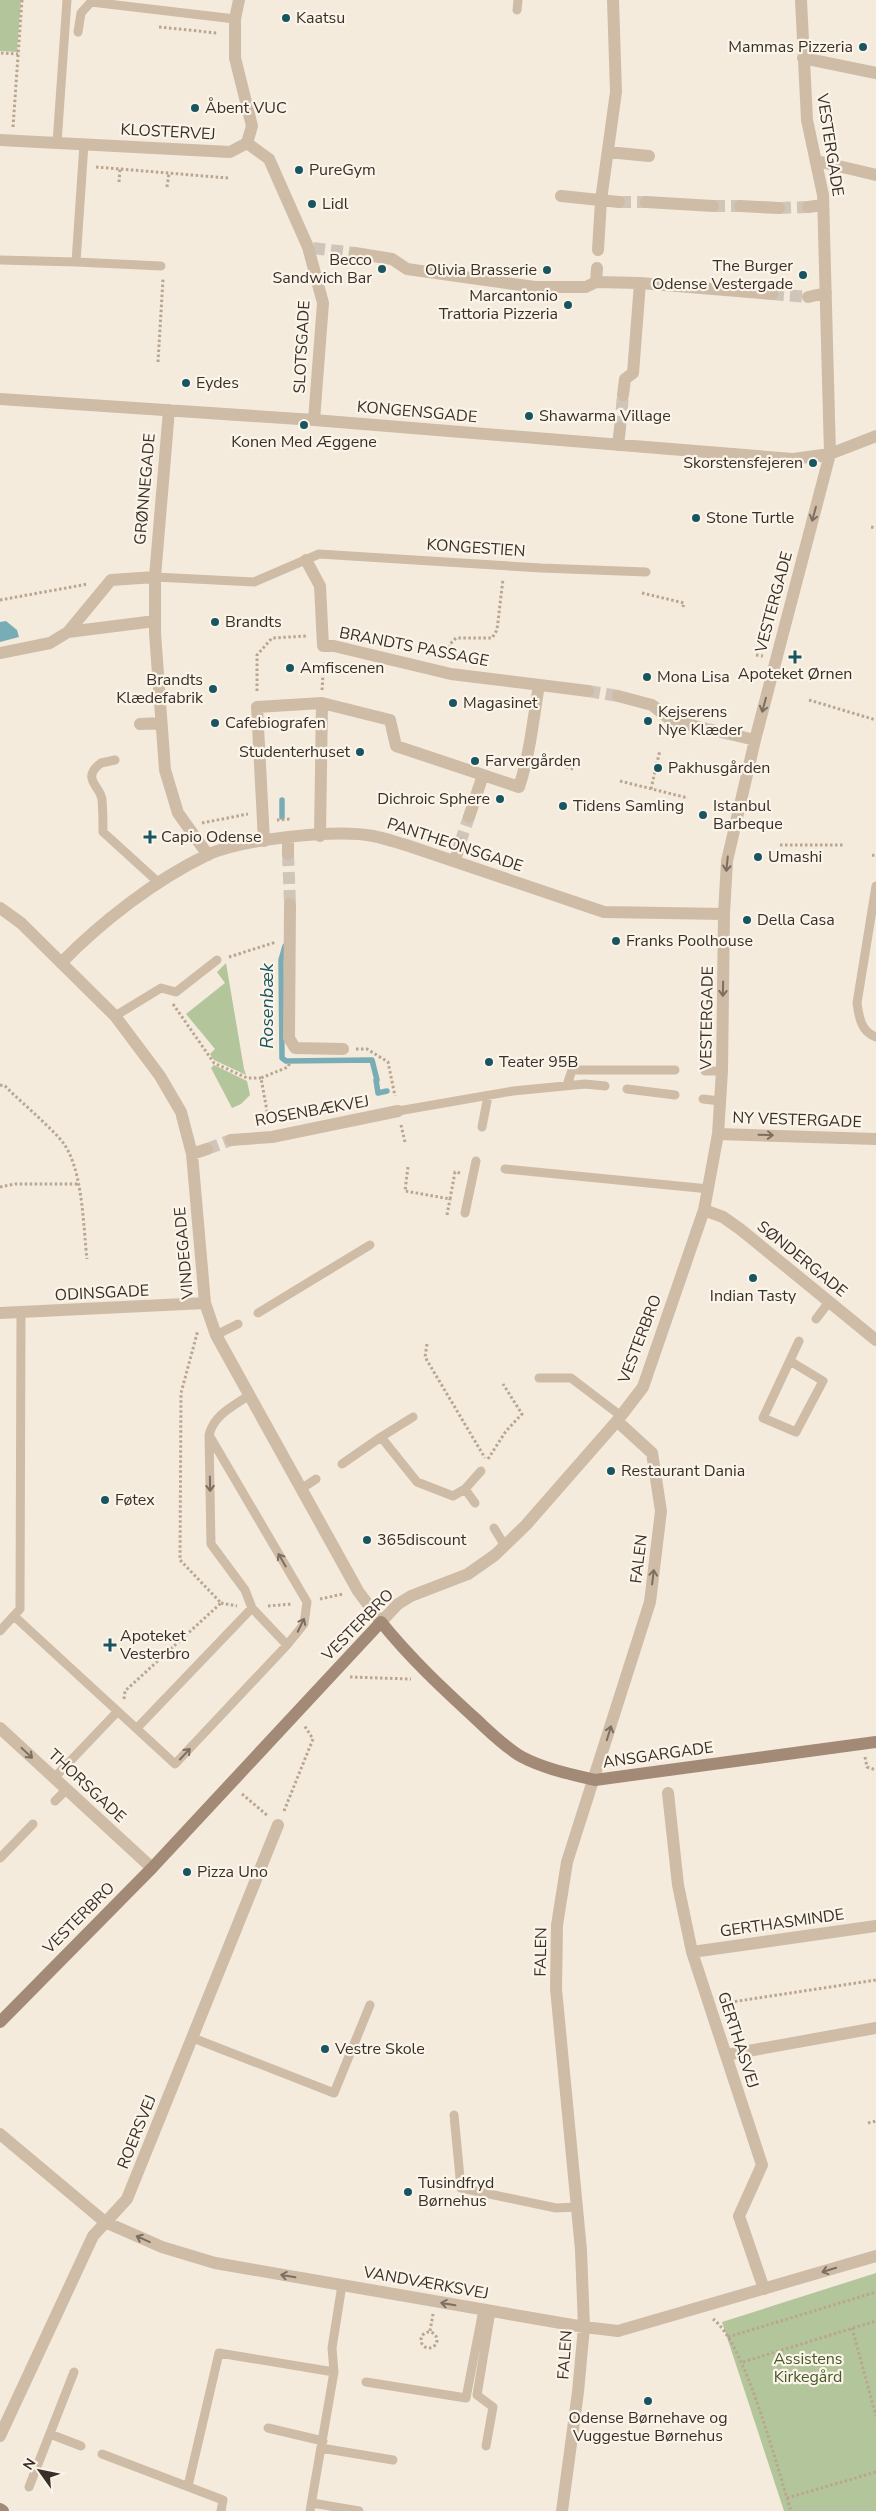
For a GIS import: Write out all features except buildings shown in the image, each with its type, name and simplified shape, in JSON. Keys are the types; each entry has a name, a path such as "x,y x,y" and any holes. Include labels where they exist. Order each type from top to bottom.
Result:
{"main road":[{"name":"ANSGARGADE","path":"381,1622 434,1680 520,1756 550,1769 595,1780 876,1742"},
{"name":"VESTERBRO","path":"0,2022 152,1868 298,1714 381,1622"}],"street":[{"path":"239,0 235,19 235,58 252,126 247,143"},
{"path":"598,250 601,200 616,92 614,0"},
{"name":"VESTERGADE","path":"704,1210 718,1134 722,1071 724,914 727,861 755,740 830,454 823,205 817,161 806,120 801,0"},
{"path":"803,58 876,73"},
{"name":"KLOSTERVEJ","path":"6,140 230,152 247,143"},
{"name":"SLOTSGADE","path":"247,143 270,159 311,248 323,303 314,420"},
{"path":"608,152 649,156"},
{"path":"817,161 876,174"},
{"path":"561,196 619,202"},
{"path":"646,202 713,206"},
{"path":"808,207 823,205"},
{"path":"740,206 779,208"},
{"path":"355,253 392,259 407,268 535,287 586,287 596,282 640,283 772,294"},
{"path":"596,282 597,268"},
{"path":"623,395 625,379 633,373 640,283"},
{"path":"808,297 826,293"},
{"name":"KONGENSGADE","path":"0,399 314,420 793,459 830,454 876,436"},
{"name":"GRØNNEGADE","path":"169,410 155,574 155,620 165,770 178,813 208,855"},
{"path":"618,445 620,428"},
{"path":"306,560 320,586 322,640"},
{"path":"0,653 50,643 68,632 111,580 155,574"},
{"path":"68,632 155,620"},
{"name":"BRANDTS PASSAGE","path":"322,640 334,646 445,673 588,691"},
{"path":"264,841 257,707 322,703 390,720 396,746 519,787 529,756 532,720 539,685"},
{"path":"618,696 652,705 671,720 703,728"},
{"path":"320,836 322,703"},
{"path":"140,724 161,722"},
{"path":"734,735 755,740"},
{"path":"469,817 483,776"},
{"name":"PANTHEONSGADE","path":"61,963 90,936 158,882 208,855 228,847 264,841 343,833 372,836 455,861 604,912 724,914"},
{"path":"288,838 288,854"},
{"path":"455,861 460,843"},
{"path":"290,904 289,1038 295,1048 349,1049"},
{"name":"VINDEGADE","path":"0,908 21,923 115,1016 160,1076 181,1112 192,1154 205,1303 216,1335 248,1396 358,1591 381,1622"},
{"name":"ROSENBÆKVEJ","path":"231,1140 272,1137 398,1111"},
{"name":"NY VESTERGADE","path":"718,1134 876,1139"},
{"path":"192,1154 207,1149"},
{"name":"SØNDERGADE","path":"704,1210 724,1217 876,1340"},
{"name":"VESTERBRO","path":"381,1622 398,1604 411,1596 468,1574 483,1565 526,1525 619,1419 643,1387 704,1210"},
{"name":"ODINSGADE","path":"0,1313 21,1314 205,1303"},
{"name":"FALEN","path":"562,2511 578,2392 584,2327 577,2207 556,1989 557,1925 567,1862 595,1780 650,1602 661,1511 652,1453 619,1419"},
{"name":"THORSGADE","path":"0,1728 152,1868"},
{"name":"GERTHASVEJ","path":"668,1793 678,1885 692,1952 762,2165 739,2216 764,2289"},
{"name":"ROERSVEJ","path":"0,2436 93,2236 127,2199 278,1825"},
{"name":"GERTHASMINDE","path":"692,1952 876,1926"},
{"path":"726,2055 876,2028"},
{"name":"VANDVÆRKSVEJ","path":"0,2134 105,2222 162,2247 215,2263 584,2327 618,2331 876,2256"}],"lane":[{"path":"57,143 67,0"},
{"path":"517,10 518,0"},
{"path":"78,32 81,13 91,2 235,19"},
{"path":"76,262 84,144"},
{"path":"0,260 161,266"},
{"name":"KONGESTIEN","path":"155,574 254,582 318,554 504,566 646,572"},
{"path":"115,760 101,763 92,774 93,785 102,798 103,832 158,882"},
{"path":"876,886 857,1003 859,1021 866,1031 876,1037"},
{"path":"115,1016 161,988 176,992 217,960"},
{"path":"567,1085 572,1070 675,1070"},
{"path":"705,1071 722,1071"},
{"path":"398,1111 513,1091 585,1084 605,1086"},
{"path":"627,1089 676,1095"},
{"path":"482,1127 488,1096"},
{"path":"703,1099 720,1101"},
{"path":"465,1214 476,1161"},
{"path":"505,1169 709,1189"},
{"path":"258,1312 370,1245"},
{"path":"816,1319 828,1302"},
{"path":"0,1631 20,1609 21,1314"},
{"path":"216,1335 238,1324"},
{"path":"790,1361 823,1381 796,1432 763,1418 790,1361 800,1341"},
{"path":"539,1378 571,1378 619,1419"},
{"path":"248,1396 218,1416 211,1425 208,1435 211,1544 245,1590 252,1608 287,1645"},
{"path":"342,1464 413,1417"},
{"path":"14,1616 117,1712 138,1727 176,1764 287,1645 304,1624 307,1602 208,1435"},
{"path":"382,1436 417,1482 453,1496 465,1489 482,1471"},
{"path":"301,1489 316,1479"},
{"path":"465,1489 475,1503"},
{"path":"494,1528 505,1546"},
{"path":"138,1727 252,1608"},
{"path":"54,1778 117,1712"},
{"path":"55,1801 66,1790"},
{"path":"0,1858 33,1824"},
{"path":"193,2038 334,2093 370,2005"},
{"path":"454,2114 461,2188 556,2208 577,2207"},
{"path":"342,2285 332,2348 334,2372 311,2507 359,2511"},
{"path":"366,2382 466,2398 487,2310"},
{"path":"486,2446 493,2407 477,2395 487,2310"},
{"path":"188,2486 219,2353 334,2372"},
{"path":"29,2487 74,2372"},
{"path":"268,2428 322,2445 393,2460"},
{"path":"50,2434 81,2446"},
{"path":"102,2454 223,2500 221,2511"}],"path":[{"path":"6,140 18,54 22,0"},
{"path":"159,27 236,34"},
{"path":"1,53 18,54"},
{"path":"82,166 228,178"},
{"path":"119,182 120,169"},
{"path":"167,187 169,173"},
{"path":"158,362 164,284 161,266"},
{"path":"871,526 876,528"},
{"path":"445,673 450,644 456,638 492,638 497,630 504,566"},
{"path":"0,600 111,580"},
{"path":"642,593 684,603 683,607"},
{"path":"257,707 257,655 272,638 322,640"},
{"path":"322,677 324,670"},
{"path":"810,700 876,720"},
{"path":"651,789 660,750"},
{"path":"549,762 572,769"},
{"path":"620,781 688,798"},
{"path":"188,826 263,812"},
{"path":"780,845 845,845"},
{"path":"233,956 291,937"},
{"path":"161,988 214,1063 247,1078 260,1078 288,1067 295,1048"},
{"path":"349,1049 367,1048 388,1062 395,1096"},
{"path":"260,1078 272,1137"},
{"path":"0,1085 5,1086 62,1141 72,1161 78,1184 87,1259"},
{"path":"408,1167 405,1190 450,1199"},
{"path":"447,1215 456,1172 474,1176"},
{"path":"0,1187 15,1184 78,1184"},
{"path":"124,1701 125,1691 182,1635 221,1603 180,1560 181,1393 205,1303"},
{"path":"427,1344 426,1357 487,1461"},
{"path":"482,1471 506,1431 522,1414 503,1384"},
{"path":"329,1678 434,1680"},
{"path":"231,1784 278,1825 313,1740 298,1714"},
{"path":"710,2006 876,1980"},
{"path":"868,2122 876,2121"},
{"path":"728,2337 876,2292"},
{"path":"742,2362 876,2321"},
{"path":"720,2324 742,2362 792,2511"},
{"path":"852,2328 876,2416"},
{"path":"430,2332 435,2334 433,2348 424,2348 422,2339 424,2333 430,2332"},
{"path":"787,2498 876,2472"}],"green space":[{"path":"0,0 21,0 17,52 0,51"},
{"path":"226,963 246,1075 214,1060 210,1054 215,1049 186,1014 225,983 217,972"},
{"path":"214,1065 247,1081 250,1095 241,1104 232,1108 211,1068"},
{"name":"Assistens Kirkegård","path":"876,2273 876,2511 784,2511 722,2322"}],"water":[{"path":"6,621 17,630 19,637 0,642 0,622"}],"waterway":[{"name":"Rosenbæk","path":"282,800 282,817"},
{"name":"Rosenbæk","path":"285,946 281,960 282,1058 286,1061 372,1060 377,1080"},
{"path":"376,1080 378,1093 387,1091"}],"tunnel":[{"path":"619,202 646,202"},
{"path":"713,206 740,206"},
{"path":"779,208 808,207"},
{"path":"313,248 355,253"},
{"path":"772,294 808,297"},
{"path":"620,428 623,395"},
{"path":"588,691 618,696"},
{"path":"703,728 734,735"},
{"path":"460,843 469,817"},
{"path":"288,854 290,904"},
{"path":"207,1149 231,1140"}],"place":[{"name":"Kaatsu","path":"286,18"},
{"name":"Mammas Pizzeria","path":"863,47"},
{"name":"Åbent VUC","path":"195,108"},
{"name":"PureGym","path":"299,170"},
{"name":"Lidl","path":"312,204"},
{"name":"Becco Sandwich Bar","path":"382,269"},
{"name":"Olivia Brasserie","path":"547,270"},
{"name":"The Burger Odense Vestergade","path":"803,275"},
{"name":"Marcantonio Trattoria Pizzeria","path":"568,305"},
{"name":"Eydes","path":"186,383"},
{"name":"Shawarma Village","path":"529,416"},
{"name":"Konen Med Æggene","path":"304,425"},
{"name":"Skorstensfejeren","path":"813,463"},
{"name":"Stone Turtle","path":"696,518"},
{"name":"Brandts","path":"215,622"},
{"name":"Apoteket Ørnen","path":"795,657"},
{"name":"Amfiscenen","path":"290,668"},
{"name":"Mona Lisa","path":"647,677"},
{"name":"Brandts Klædefabrik","path":"213,689"},
{"name":"Magasinet","path":"453,703"},
{"name":"Kejserens Nye Klæder","path":"648,721"},
{"name":"Cafebiografen","path":"215,723"},
{"name":"Studenterhuset","path":"360,752"},
{"name":"Farvergården","path":"475,761"},
{"name":"Pakhusgården","path":"658,768"},
{"name":"Dichroic Sphere","path":"500,799"},
{"name":"Tidens Samling","path":"563,806"},
{"name":"Istanbul Barbeque","path":"703,815"},
{"name":"Capio Odense","path":"150,837"},
{"name":"Umashi","path":"758,857"},
{"name":"Della Casa","path":"747,920"},
{"name":"Franks Poolhouse","path":"616,941"},
{"name":"Teater 95B","path":"489,1062"},
{"name":"Indian Tasty","path":"753,1278"},
{"name":"Restaurant Dania","path":"611,1471"},
{"name":"Føtex","path":"105,1500"},
{"name":"365discount","path":"367,1540"},
{"name":"Apoteket Vesterbro","path":"110,1645"},
{"name":"Pizza Uno","path":"187,1872"},
{"name":"Vestre Skole","path":"325,2049"},
{"name":"Tusindfryd Børnehus","path":"408,2192"},
{"name":"Odense Børnehave og Vuggestue Børnehus","path":"648,2401"}]}
